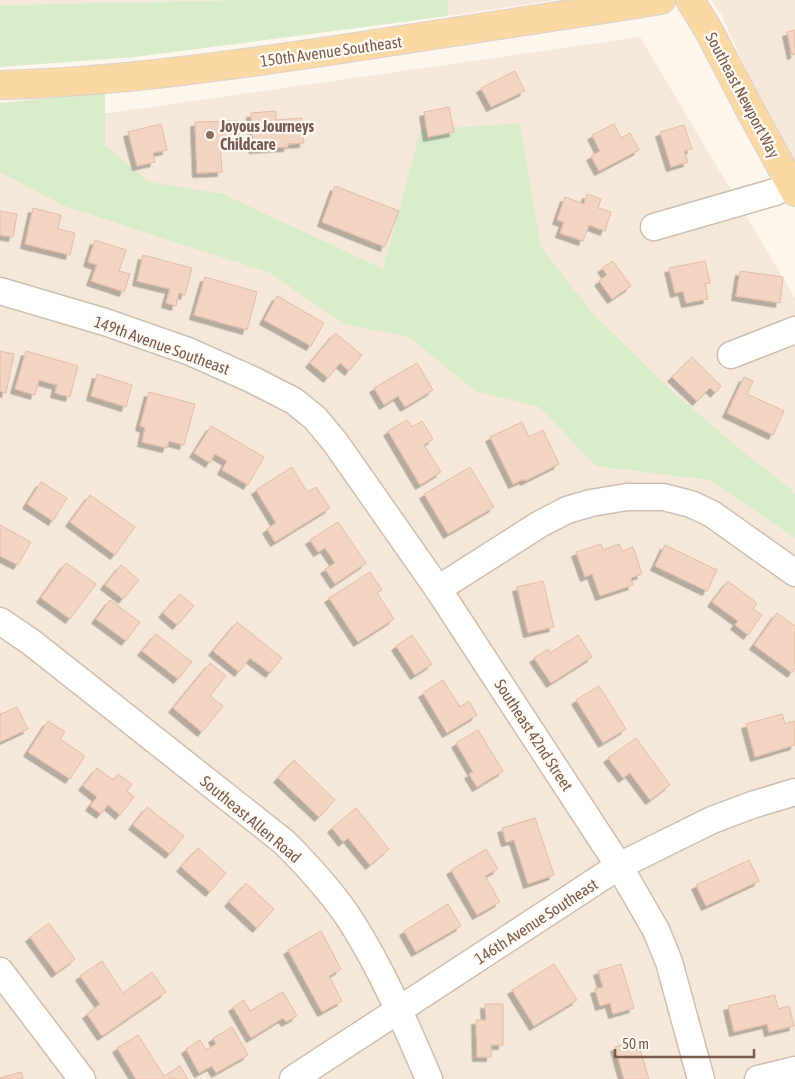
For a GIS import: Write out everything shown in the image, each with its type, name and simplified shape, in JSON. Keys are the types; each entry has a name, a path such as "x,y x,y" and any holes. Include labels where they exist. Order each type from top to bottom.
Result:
{"main road":[{"name":"150th Avenue Southeast","path":"0,85 47,84 211,68 611,5 660,0"},
{"name":"Southeast Newport Way","path":"690,0 709,31 793,188"}],"street":[{"path":"654,227 793,188"},
{"name":"149th Avenue Southeast","path":"0,291 105,322 188,351 253,380 294,401 315,418"},
{"path":"731,355 795,330"},
{"name":"Southeast 42nd Street","path":"315,418 335,442 438,589 619,866 656,930 669,962 701,1079"},
{"path":"438,589 540,524 567,510 591,503 627,497 663,497 690,504 712,514 795,573"},
{"name":"Southeast Allen Road","path":"0,621 31,642 284,842 313,872 350,920 387,987 389,1017 428,1079"},
{"name":"146th Avenue Southeast","path":"293,1079 619,866 712,820 795,792"},
{"path":"0,971 82,1079"},
{"path":"758,1079 795,1070"}],"shaded area":[{"path":"0,0 241,0 0,5"},
{"path":"449,0 557,0 448,16"},
{"path":"711,0 795,0 795,172 779,142 721,14"},
{"path":"640,37 795,298 795,1079 0,1079 0,111 110,113"}],"green space":[{"path":"241,0 449,0 448,16 135,57 0,67 0,5"},
{"path":"105,92 105,145 148,182 223,194 383,269 421,130 520,123 541,247 594,315 670,389 741,450 791,489 795,495 795,538 709,480 596,466 539,407 475,391 409,337 344,324 270,273 64,206 0,172 0,103"}],"building":[{"path":"795,30 795,54 792,55 787,32"},
{"path":"515,71 525,91 491,107 481,88"},
{"path":"449,107 454,132 428,137 424,112"},
{"path":"276,111 276,120 302,118 304,143 288,144 288,147 253,149 251,113"},
{"path":"239,121 240,142 220,143 222,172 197,173 195,122"},
{"path":"161,124 167,150 153,153 155,162 137,166 128,132"},
{"path":"614,124 621,138 630,133 639,150 599,171 591,156 600,151 592,135"},
{"path":"684,125 692,149 684,151 688,162 671,167 660,132"},
{"path":"335,186 399,211 385,247 322,222"},
{"path":"587,194 601,199 598,208 611,212 605,231 589,225 583,241 560,233 564,222 557,220 565,197 584,204"},
{"path":"33,208 61,215 58,229 75,233 70,255 25,244"},
{"path":"0,211 17,214 13,237 0,235"},
{"path":"95,240 126,250 119,271 130,274 124,292 91,281 97,265 88,262"},
{"path":"143,255 192,268 185,295 179,293 176,306 166,303 170,289 137,281"},
{"path":"613,261 631,286 612,299 599,281 607,275 602,268"},
{"path":"705,261 710,283 705,284 708,299 686,303 683,291 675,293 669,268"},
{"path":"740,271 783,277 780,303 736,296"},
{"path":"205,277 257,292 247,330 194,315"},
{"path":"277,296 324,323 311,346 264,320"},
{"path":"335,333 362,355 349,371 340,363 328,378 310,363"},
{"path":"0,351 14,354 6,393 0,391"},
{"path":"26,351 78,366 70,397 55,393 57,385 39,380 35,395 15,389"},
{"path":"692,357 721,386 715,393 710,388 697,401 672,377"},
{"path":"417,363 433,390 405,407 398,396 384,405 374,388"},
{"path":"97,374 132,385 126,407 91,396"},
{"path":"744,377 753,381 747,394 784,411 773,435 727,413"},
{"path":"149,392 195,404 184,445 169,441 167,448 142,442 145,428 140,426"},
{"path":"407,420 412,427 422,421 433,439 424,445 441,472 420,485 388,431"},
{"path":"522,422 529,437 543,430 559,464 525,481 524,479 513,484 490,437"},
{"path":"211,426 264,457 248,485 222,470 227,461 215,454 210,463 194,453"},
{"path":"292,467 307,492 316,487 330,508 275,542 267,529 276,523 256,490"},
{"path":"470,467 494,507 448,534 424,494"},
{"path":"41,482 67,498 53,521 27,504"},
{"path":"90,495 135,527 115,555 70,522"},
{"path":"338,522 366,563 335,584 325,569 335,563 325,548 318,552 310,540"},
{"path":"0,525 31,542 18,565 0,556"},
{"path":"601,544 603,550 619,544 622,551 633,547 642,574 631,578 633,585 600,596 592,574 585,577 576,552"},
{"path":"665,545 717,570 707,591 655,566"},
{"path":"66,563 96,584 70,619 41,598"},
{"path":"121,565 139,580 123,599 105,585"},
{"path":"370,572 382,590 377,593 394,619 358,642 329,598"},
{"path":"543,581 554,627 528,633 517,587"},
{"path":"728,581 757,603 753,609 762,615 748,635 735,625 738,621 712,602"},
{"path":"180,594 194,606 177,625 163,613"},
{"path":"110,600 140,622 126,641 96,619"},
{"path":"777,613 795,626 795,668 792,673 754,645"},
{"path":"237,622 282,658 270,673 250,658 239,672 213,651"},
{"path":"156,634 192,662 178,679 142,651"},
{"path":"412,635 432,664 415,675 396,646"},
{"path":"578,635 592,657 551,683 534,658 548,649 550,653"},
{"path":"210,663 226,676 210,696 223,706 202,732 173,708"},
{"path":"443,680 460,707 469,701 477,715 447,733 423,693"},
{"path":"599,686 626,729 603,743 576,700"},
{"path":"17,707 28,729 0,742 0,713"},
{"path":"782,714 785,724 795,721 795,745 755,757 746,724"},
{"path":"48,721 65,732 60,739 85,756 70,779 28,752"},
{"path":"478,730 503,771 477,787 469,774 473,772 456,743"},
{"path":"636,738 670,785 650,800 630,773 623,778 608,758"},
{"path":"294,760 335,800 319,817 278,778"},
{"path":"97,768 113,780 118,774 132,784 127,791 134,797 120,815 108,805 101,814 90,806 97,797 83,786"},
{"path":"147,807 184,836 170,854 133,825"},
{"path":"356,808 389,849 370,865 348,838 343,842 332,828"},
{"path":"535,818 554,875 528,884 514,840 506,842 502,828"},
{"path":"198,848 226,873 210,892 181,867"},
{"path":"486,849 498,869 485,876 500,902 477,915 451,870"},
{"path":"749,860 759,881 706,906 696,885"},
{"path":"246,883 274,909 257,928 229,902"},
{"path":"448,904 461,926 416,952 404,931"},
{"path":"49,923 75,959 56,973 30,937"},
{"path":"321,931 341,969 329,976 342,1001 322,1012 288,950"},
{"path":"102,961 123,993 152,972 166,992 102,1036 87,1014 100,1004 80,976"},
{"path":"554,964 577,1000 534,1026 512,990"},
{"path":"621,964 634,1008 613,1014 610,1003 600,1006 595,989 603,987 598,971"},
{"path":"283,992 297,1016 286,1022 283,1018 251,1038 233,1007 244,1000 250,1011"},
{"path":"775,995 778,1009 789,1006 794,1026 769,1032 767,1024 734,1032 728,1006"},
{"path":"485,1004 503,1004 503,1045 491,1045 491,1057 477,1057 476,1020 486,1020"},
{"path":"232,1027 248,1055 216,1073 212,1066 199,1073 186,1049 200,1040 206,1050 216,1044 213,1038"},
{"path":"138,1035 164,1076 180,1066 188,1079 136,1079 117,1048"},
{"path":"637,1040 649,1079 624,1079 615,1047"},
{"path":"21,1072 23,1079 0,1079 0,1078"}],"place":[{"name":"Joyous Journeys Childcare","path":"210,135"}]}
